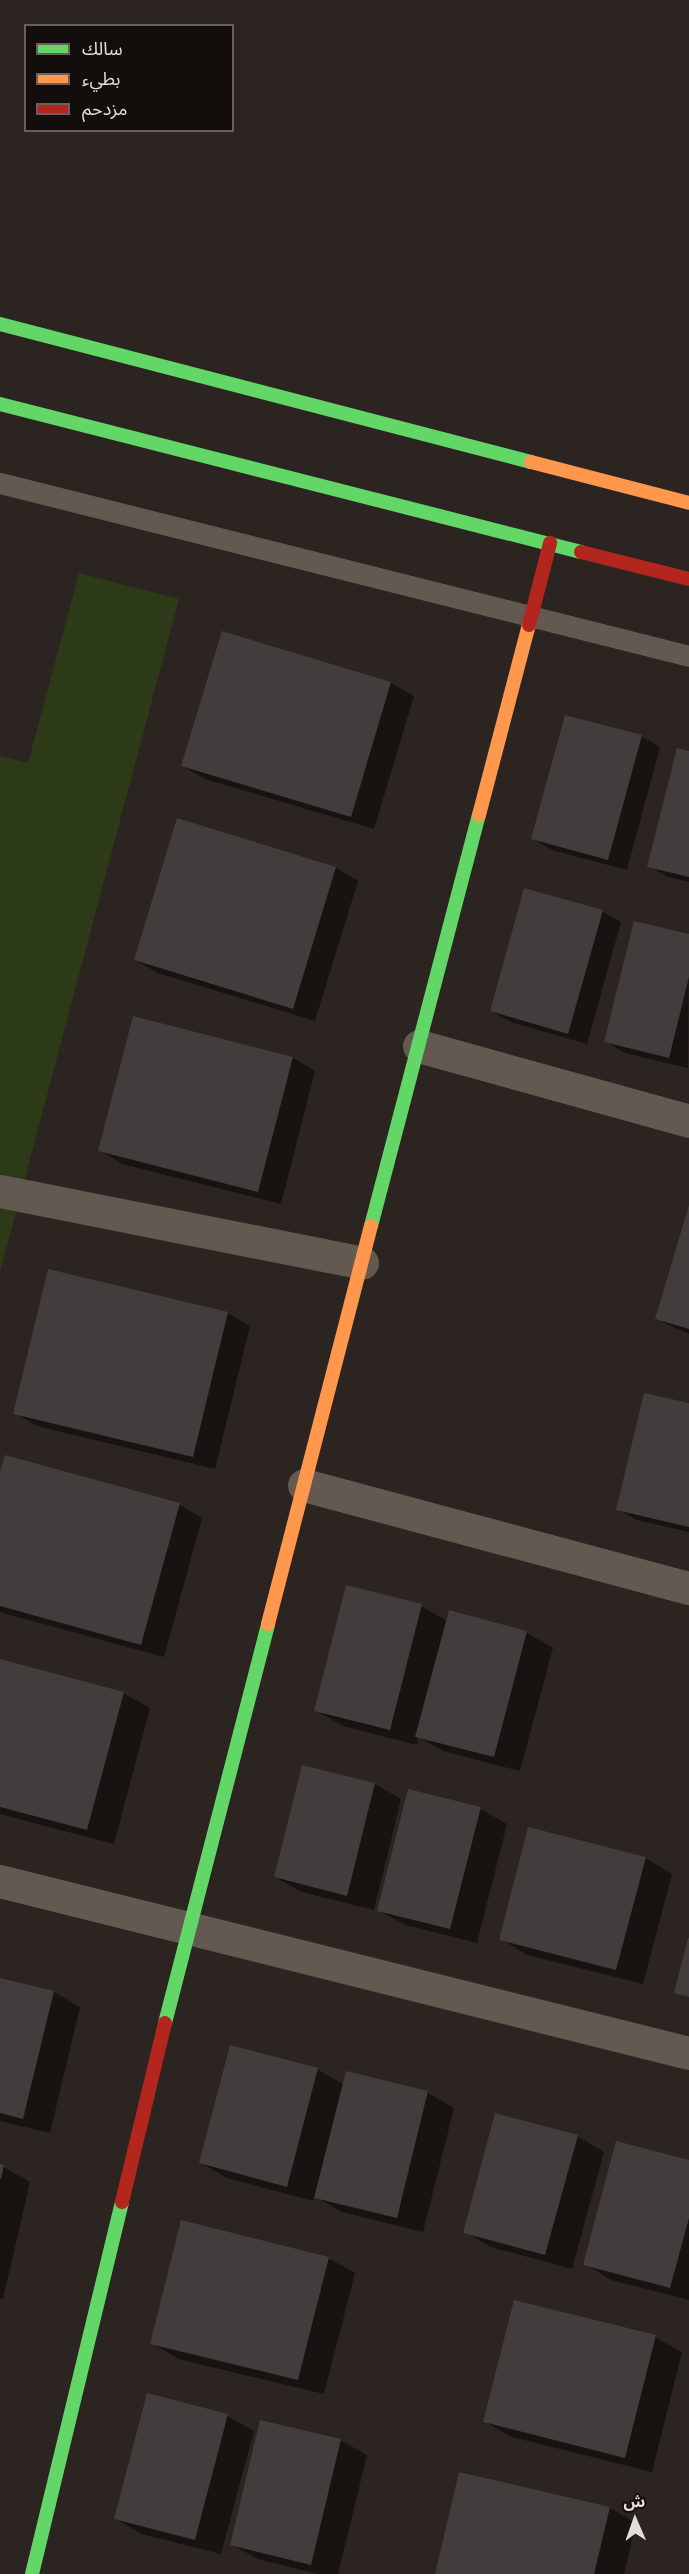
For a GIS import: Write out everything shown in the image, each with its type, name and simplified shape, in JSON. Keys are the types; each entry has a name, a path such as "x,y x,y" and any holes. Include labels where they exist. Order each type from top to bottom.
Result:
{"street":[{"path":"0,324 689,503"},
{"path":"0,404 689,579"},
{"path":"33,2574 188,1928 550,543"},
{"path":"419,1046 689,1121"},
{"path":"0,1191 362,1263"},
{"path":"304,1485 689,1588"},
{"path":"0,1881 689,2053"}],"lane":[{"path":"0,483 689,656"}],"green space":[{"path":"79,573 179,599 0,1272 0,756 28,763"}],"building":[{"path":"222,631 391,682 351,817 181,766"},
{"path":"565,715 642,735 608,860 531,839"},
{"path":"677,748 689,751 689,877 647,867"},
{"path":"177,818 336,867 293,1009 134,960"},
{"path":"524,888 603,910 568,1034 490,1011"},
{"path":"634,921 689,934 689,977 669,1058 604,1042"},
{"path":"133,1016 293,1057 258,1192 98,1151"},
{"path":"689,1205 689,1329 655,1319"},
{"path":"48,1269 228,1312 193,1457 13,1414"},
{"path":"644,1393 689,1403 689,1527 616,1510"},
{"path":"5,1455 180,1503 141,1645 0,1606 0,1472"},
{"path":"346,1585 422,1604 390,1730 314,1711"},
{"path":"449,1610 527,1631 494,1757 415,1737"},
{"path":"0,1659 124,1692 87,1830 0,1807"},
{"path":"302,1765 375,1783 347,1896 274,1877"},
{"path":"408,1789 481,1807 450,1929 377,1911"},
{"path":"528,1827 646,1857 616,1970 499,1940"},
{"path":"689,1938 689,1997 674,1993"},
{"path":"0,1978 54,1991 23,2119 0,2113"},
{"path":"230,2045 318,2068 287,2187 199,2163"},
{"path":"346,2071 428,2091 397,2218 314,2198"},
{"path":"495,2113 578,2135 545,2255 463,2233"},
{"path":"616,2141 689,2160 689,2218 670,2288 583,2265"},
{"path":"0,2164 4,2165 1,2179 0,2179"},
{"path":"181,2220 329,2257 298,2380 150,2344"},
{"path":"514,2300 656,2335 625,2458 483,2422"},
{"path":"147,2393 228,2414 195,2540 114,2519"},
{"path":"260,2420 341,2439 311,2565 230,2545"},
{"path":"459,2472 610,2507 594,2574 435,2574"}],"traffic: fast":[{"path":"0,324 531,462"},
{"path":"0,404 581,552"},
{"path":"371,1226 479,815"},
{"path":"165,2023 268,1624"},
{"path":"32,2574 122,2202"}],"traffic: slow":[{"path":"531,462 689,503"},
{"path":"479,815 529,625"},
{"path":"268,1624 371,1226"}],"traffic: jam":[{"path":"529,625 550,543"},
{"path":"581,552 689,579"},
{"path":"122,2202 165,2023"}]}
